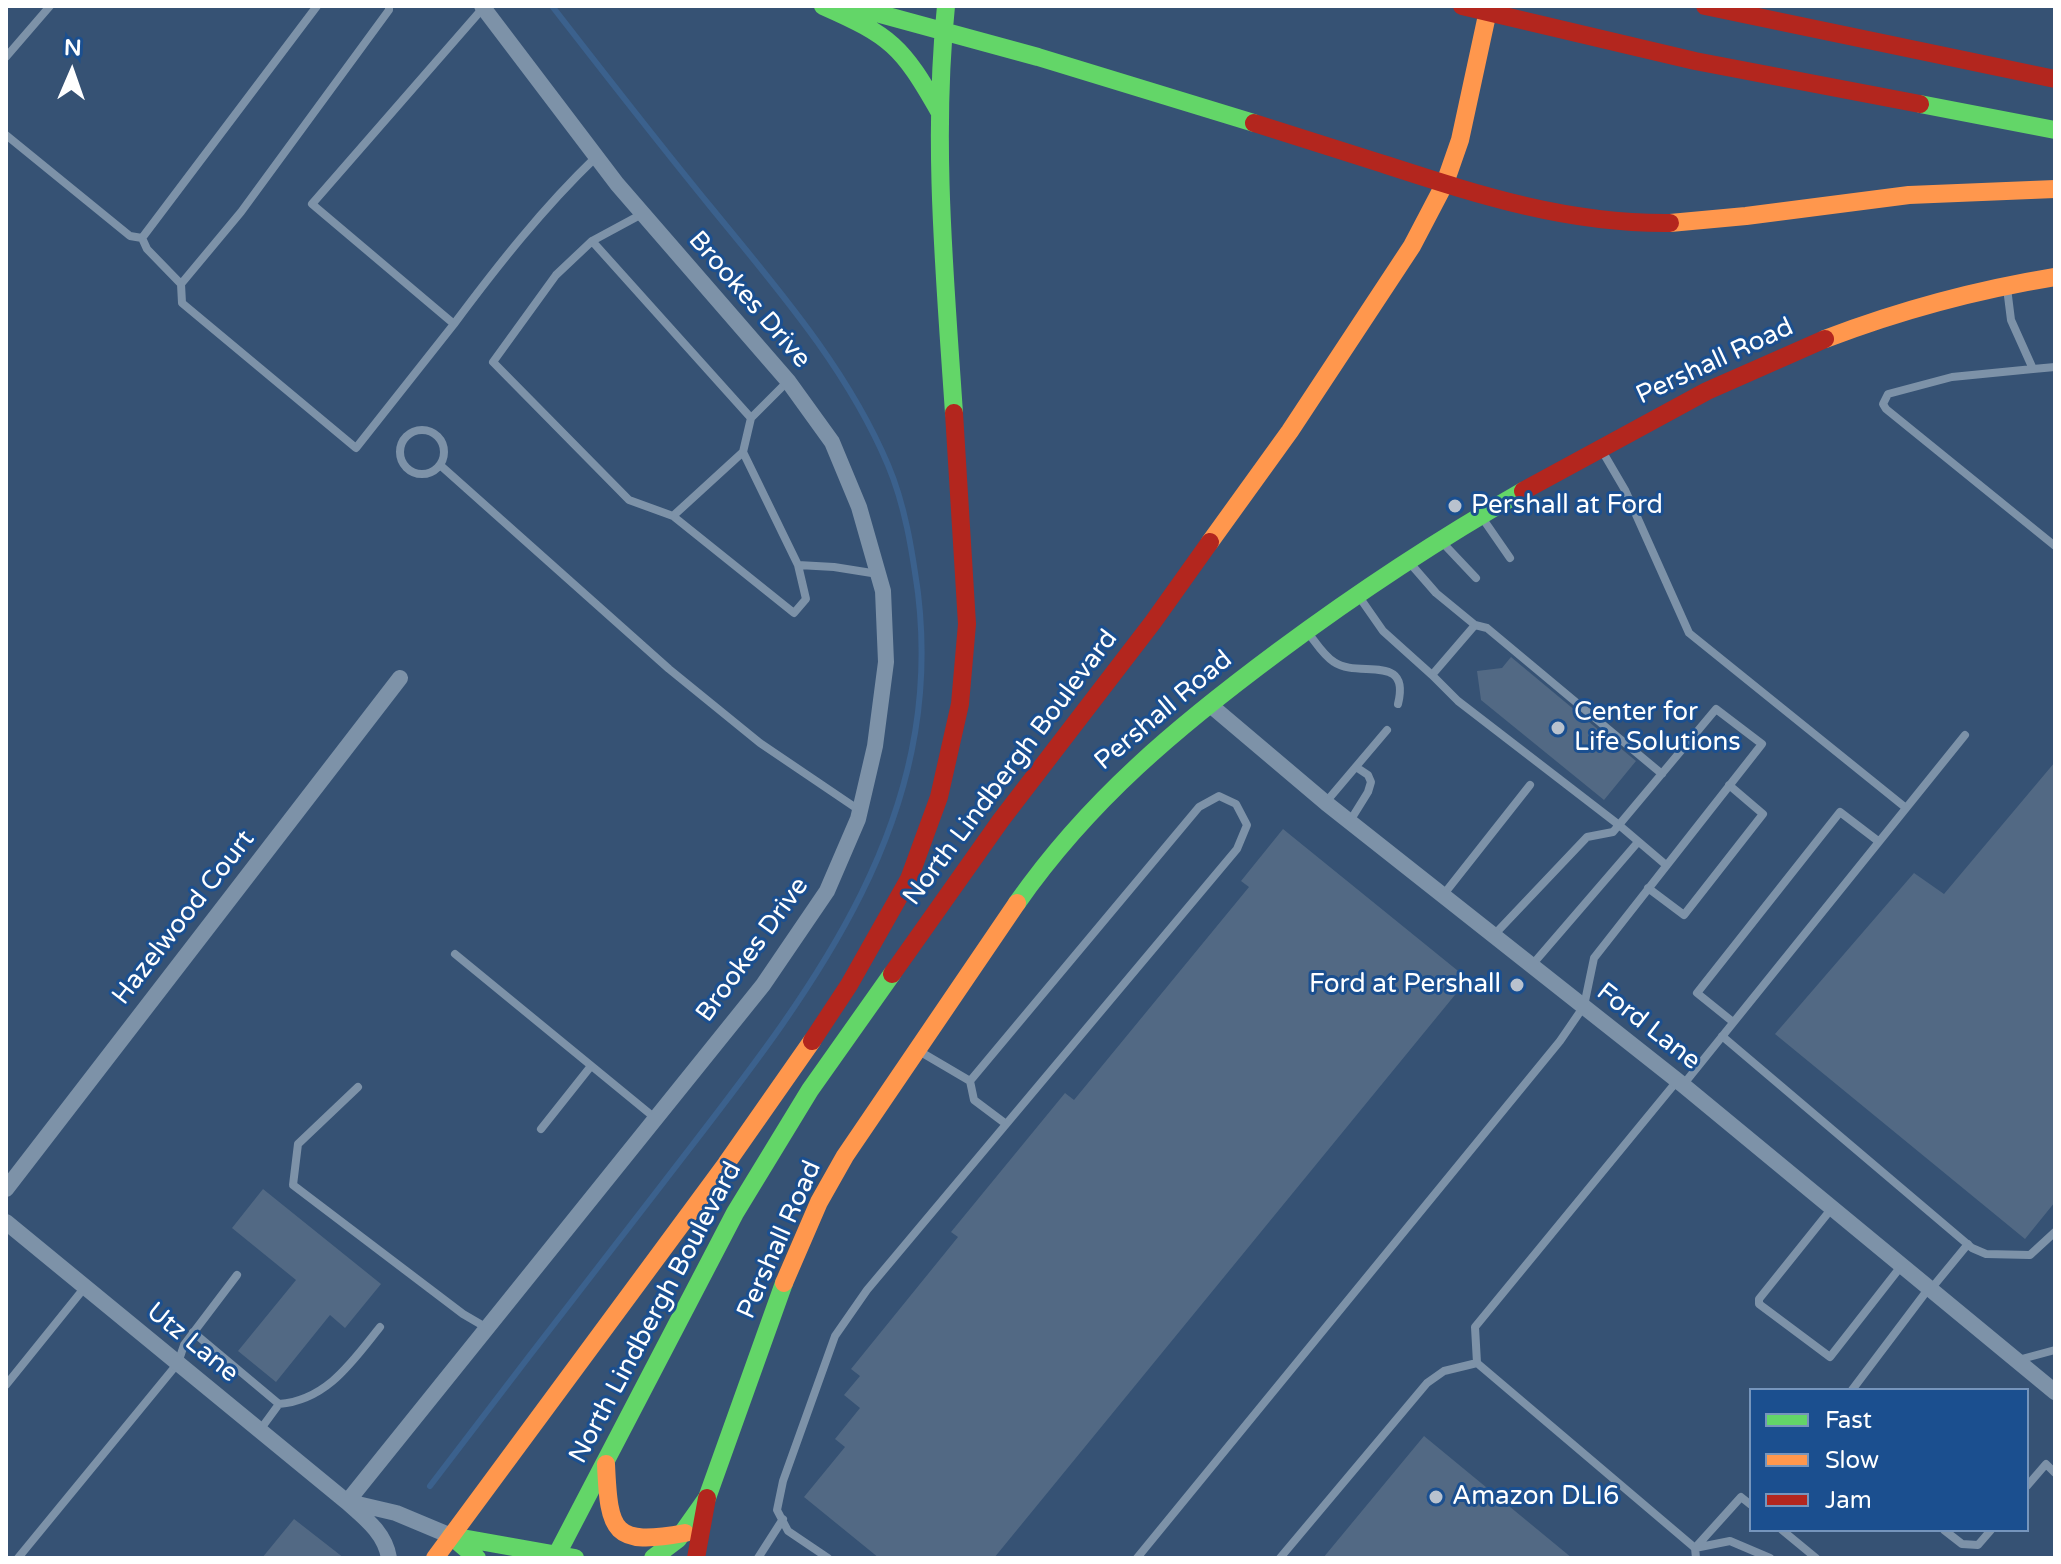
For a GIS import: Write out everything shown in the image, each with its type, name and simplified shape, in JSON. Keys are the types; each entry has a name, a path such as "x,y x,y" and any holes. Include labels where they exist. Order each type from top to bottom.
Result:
{"main road":[{"path":"823,6 869,27 892,42 916,71 939,111"},
{"path":"851,6 943,28 1534,209 1602,221 1676,224 1887,197 1974,190 2055,189"},
{"name":"North Lindbergh Boulevard","path":"435,1558 726,1164 823,1025 909,879 939,797 960,704 967,624 953,417 939,111 946,6"},
{"path":"1462,6 1695,61 2055,130"},
{"name":"North Lindbergh Boulevard","path":"562,1557 606,1463 735,1213 810,1090 1001,820 1153,622 1290,431 1412,246 1445,183 1460,140 1489,6"},
{"path":"1705,6 2055,79"},
{"name":"Pershall Road","path":"653,1558 669,1549 685,1533 707,1498 778,1302 821,1198 851,1148 1005,919 1082,820 1118,782 1209,704 1306,630 1481,516 1600,447 1662,414 1838,335 1950,296 2006,283 2055,277"},
{"path":"606,1463 608,1512 613,1526 626,1536 645,1540 685,1533"},
{"path":"696,1558 707,1498"},
{"path":"451,1536 562,1557"},
{"path":"451,1536 477,1558"}],"street":[{"name":"Brookes Drive","path":"347,1502 763,985 827,891 860,811 875,746 886,662 883,591 879,574 859,507 832,442 788,381 596,157 482,7"},
{"name":"Hazelwood Court","path":"6,1189 400,678"},
{"name":"Ford Lane","path":"1209,704 1326,803 1680,1083 2055,1392"},
{"name":"Utz Lane","path":"6,1222 347,1502 378,1532 387,1547 389,1558"},
{"name":"Utz Lane","path":"347,1502 396,1513 451,1536"}],"lane":[{"path":"6,57 50,6"},
{"path":"181,284 241,212 389,6"},
{"path":"142,238 313,7"},
{"path":"454,324 312,204 482,7"},
{"path":"6,135 130,236 142,238"},
{"path":"142,238 147,249 181,284 182,303 356,448 537,218 596,157"},
{"path":"642,213 592,241 556,275 493,362 629,500 673,516 794,613 806,599 798,565 743,452"},
{"path":"592,241 751,418"},
{"path":"2006,283 2011,320 2033,369"},
{"path":"2055,367 1952,377 1888,394 1883,404 2055,546"},
{"path":"673,516 743,452 751,418 788,381"},
{"path":"419,430 433,433 443,443 445,451 440,465 421,474 408,469 400,456 406,436 419,430"},
{"path":"1600,447 1625,490 1689,633 1906,808"},
{"path":"440,465 669,669 760,743 860,811"},
{"path":"1481,516 1510,558"},
{"path":"1441,541 1476,578"},
{"path":"1409,562 1436,593 1475,625 1487,628 1662,774"},
{"path":"798,565 879,574"},
{"path":"1358,595 1383,631 1458,701 1666,865"},
{"path":"1432,675 1475,625"},
{"path":"1306,630 1333,662 1345,667 1377,668 1397,678 1402,690 1398,704"},
{"path":"1137,1558 1560,1041 1584,1006 1594,958 1762,744 1716,709 1613,832 1587,837 1494,935"},
{"path":"1326,803 1387,730"},
{"path":"1696,1558 1695,1548 1477,1363 1475,1327 1722,1036 1965,735"},
{"path":"1350,821 1371,782 1368,775 1356,767"},
{"path":"1444,894 1530,785"},
{"path":"1648,888 1684,915 1743,840 1763,814 1729,785"},
{"path":"828,1558 788,1531 777,1510 783,1481 835,1336 867,1290 1237,849 1247,825 1236,804 1219,796 1199,807 970,1081"},
{"path":"1733,1022 1697,993 1840,812 1878,841"},
{"path":"1532,965 1638,842"},
{"path":"455,954 655,1118"},
{"path":"1722,1036 1968,1244 1986,1254 2030,1255 2055,1232"},
{"path":"917,1050 970,1081 974,1100 1006,1124"},
{"path":"541,1129 591,1066"},
{"path":"358,1087 298,1144 293,1185 463,1314 487,1328"},
{"path":"1833,1208 1759,1299 1759,1304 1830,1357 1902,1265"},
{"path":"1854,1388 1968,1244"},
{"path":"18,1558 178,1363 184,1345 237,1275"},
{"path":"6,1385 85,1287"},
{"path":"260,1430 279,1404 313,1397 340,1377 380,1327"},
{"path":"193,1332 279,1404"},
{"path":"2017,1360 2055,1350"},
{"path":"1280,1558 1427,1383 1444,1371 1477,1363"},
{"path":"2029,1484 2046,1464 2055,1473"},
{"path":"1695,1548 1741,1497 1749,1503"},
{"path":"758,1558 783,1519"},
{"path":"1784,1532 1816,1558"},
{"path":"1947,1532 1962,1544 1978,1545 1989,1532"},
{"path":"1695,1548 1730,1541 1770,1558"}],"building":[{"name":"Center for Life Solutions","path":"1511,657 1636,761 1604,800 1481,700 1477,671 1502,668"},
{"path":"2055,762 2055,1202 2025,1239 1775,1034 1914,873 1944,894"},
{"path":"1283,829 1468,979 994,1558 879,1558 804,1497 845,1447 835,1439 860,1408 844,1395 860,1376 851,1369 958,1237 951,1232 1065,1093 1074,1100 1249,887 1241,881"},
{"path":"263,1189 381,1284 345,1328 330,1315 276,1382 238,1351 296,1280 232,1228"},
{"name":"Amazon DLI6","path":"1424,1436 1572,1558 1323,1558"},
{"path":"294,1519 344,1558 262,1558"}],"waterway":[{"path":"430,1486 712,1120 809,984 851,913 885,840 909,762 921,680 918,593 910,544 894,480 871,429 808,330 552,6"}],"traffic: fast":[{"path":"823,6 865,26 893,45 915,71 939,111"},
{"path":"851,6 1038,57 1254,123"},
{"path":"946,6 940,159 954,413"},
{"path":"1920,104 2055,130"},
{"path":"1017,903 1074,831 1105,798 1137,766 1206,708 1368,588 1523,491"},
{"path":"555,1558 735,1213 810,1090 892,974"},
{"path":"653,1558 678,1539 707,1498 784,1283"},
{"path":"451,1536 575,1558"},
{"path":"451,1536 477,1558"}],"traffic: slow":[{"path":"1210,542 1290,431 1412,246 1445,183 1460,140 1489,6"},
{"path":"1670,223 1909,195 2055,189"},
{"path":"1825,339 1938,302 2055,277"},
{"path":"784,1283 819,1202 845,1156 1017,903"},
{"path":"435,1558 726,1164 812,1041"},
{"path":"606,1464 609,1506 613,1520 620,1529 629,1535 643,1537 685,1533"}],"traffic: jam":[{"path":"1462,6 1695,61 1920,104"},
{"path":"1705,6 2055,79"},
{"path":"1254,123 1521,205 1594,218 1670,223"},
{"path":"1523,491 1707,391 1825,339"},
{"path":"812,1041 849,985 909,879 939,797 960,704 967,624 954,413"},
{"path":"892,974 1001,820 1153,622 1210,542"},
{"path":"696,1558 707,1498"}],"place":[{"name":"Pershall at Ford","path":"1455,506"},
{"name":"Center for Life Solutions","path":"1558,728"},
{"name":"Ford at Pershall","path":"1517,985"},
{"name":"Amazon DLI6","path":"1436,1497"}]}
